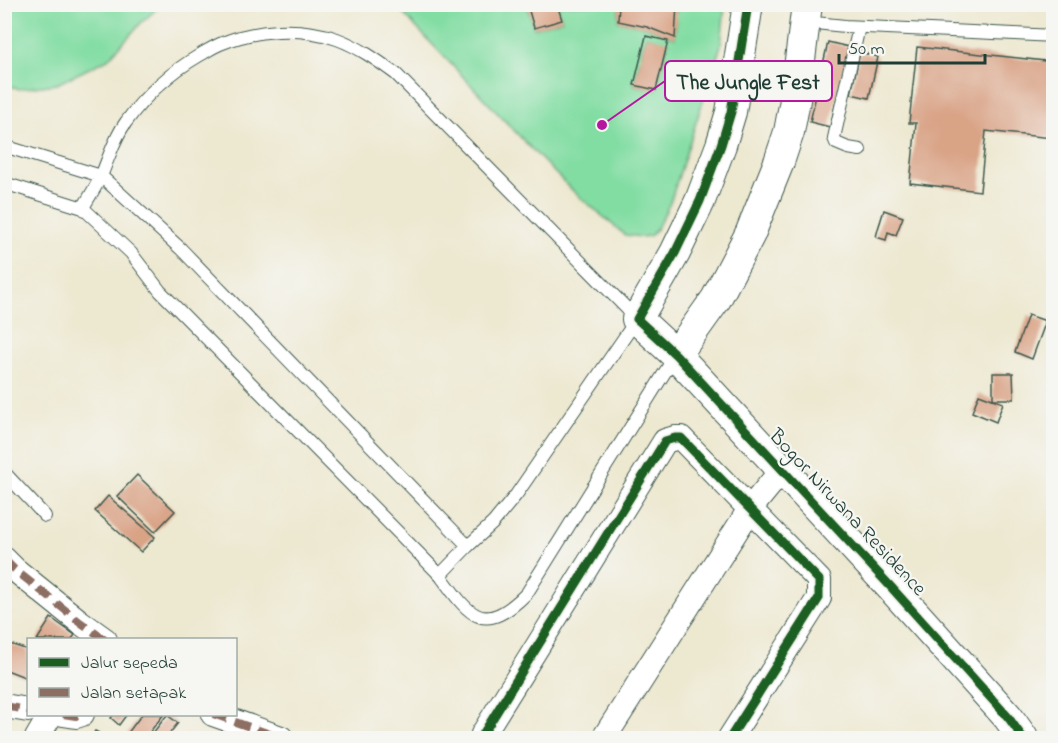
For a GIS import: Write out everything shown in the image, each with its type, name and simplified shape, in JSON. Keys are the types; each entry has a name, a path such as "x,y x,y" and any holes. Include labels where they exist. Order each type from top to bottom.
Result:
{"street":[{"path":"637,319 675,253 700,201 721,145 731,112 748,4"},
{"path":"676,355 716,299 750,234 779,162 789,132 795,100 806,13"},
{"name":"Bogor Nirwana Residence","path":"637,319 676,355 891,587 1008,717 1023,738"},
{"path":"483,734 665,441 681,438 819,580 819,598 730,738"},
{"path":"604,738 750,509 782,470"},
{"path":"4,559 22,576 104,638"},
{"path":"4,706 27,710"},
{"path":"37,738 50,716"},
{"path":"219,716 281,738"}],"lane":[{"path":"806,13 859,27 1053,36"},
{"path":"859,27 834,139 840,145 860,150"},
{"path":"83,208 101,176 124,123 141,102 177,69 220,44 244,37 295,30 314,33 337,39 357,48 396,74 637,319 516,495 493,524 440,575"},
{"path":"4,146 101,176 181,249 468,546"},
{"path":"4,183 83,208 131,253 160,291 440,575 471,614 479,617 493,617 503,613 527,593 676,355"},
{"path":"4,472 45,516"}],"green space":[{"path":"5,4 161,5 108,59 57,84 19,89 5,85"},
{"path":"395,5 527,5 534,28 562,20 557,5 619,5 618,21 647,27 675,38 677,5 725,5 721,45 670,203 657,228 650,236 625,235 574,192","holes":["646,36 668,42 656,90 634,85"]}],"building":[{"path":"527,4 557,4 562,20 534,28"},
{"path":"619,4 677,4 675,38 647,27 618,21"},
{"path":"952,4 981,4 981,7 952,7"},
{"path":"646,36 668,41 656,90 634,85"},
{"path":"828,42 849,47 830,127 810,122"},
{"path":"917,47 1054,62 1052,138 986,131 980,191 910,183 916,123 909,123"},
{"path":"860,52 878,57 869,98 851,94"},
{"path":"884,210 903,217 896,235 888,232 886,240 876,237"},
{"path":"1028,315 1046,321 1032,359 1015,352"},
{"path":"993,373 1013,373 1014,399 993,399"},
{"path":"979,394 1003,403 996,422 972,412"},
{"path":"137,475 175,511 155,532 117,496"},
{"path":"108,496 155,537 141,552 95,511"},
{"path":"51,618 75,635 73,638 38,638"},
{"path":"4,642 27,650 27,678 4,669"},
{"path":"112,716 126,716 119,725 111,718"},
{"path":"140,716 162,716 145,738 133,738 127,734"},
{"path":"166,716 178,723 166,738 149,738"},
{"path":"95,731 108,738 91,738"}],"marked path":[{"path":"4,559 102,638"},
{"path":"4,706 27,710"},
{"path":"219,716 281,738"}],"cycle path":[{"path":"748,4 731,112 721,145 700,201 675,253 637,319 676,355 891,587 1008,717 1023,738"},
{"path":"483,734 665,441 681,438 819,580 819,598 730,738"}],"place":[{"name":"The Jungle Fest","path":"602,125"}]}
